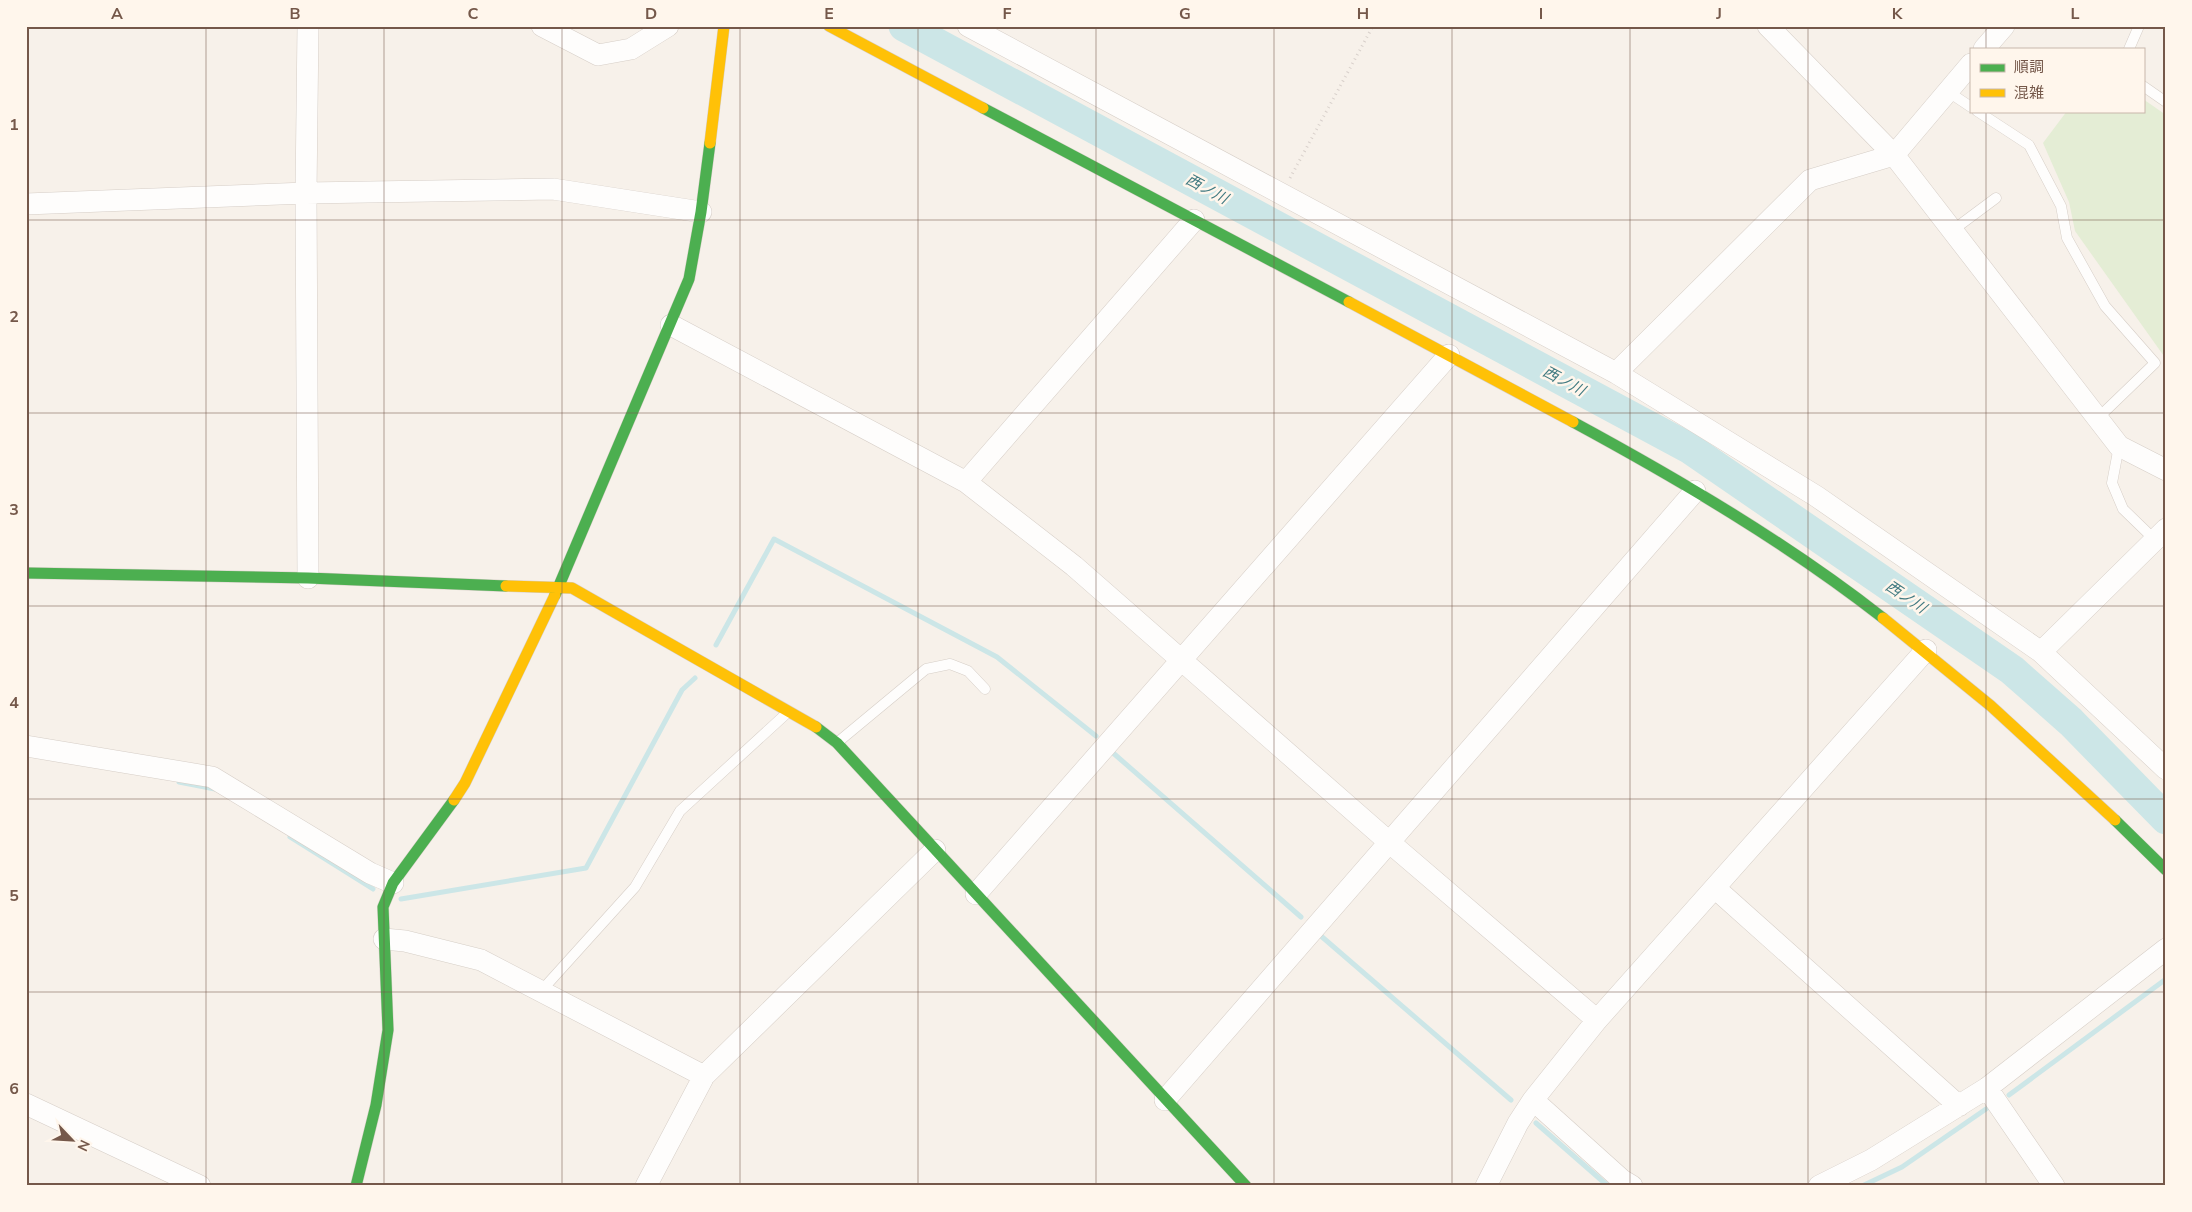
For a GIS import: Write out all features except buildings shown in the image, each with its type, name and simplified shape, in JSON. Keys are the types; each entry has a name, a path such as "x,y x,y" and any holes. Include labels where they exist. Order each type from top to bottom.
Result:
{"street":[{"path":"308,26 306,193 308,578"},
{"path":"542,26 598,55 631,49 668,26"},
{"path":"356,1186 376,1105 388,1030 383,907 393,883 425,842 464,783 559,586 689,279 701,212 724,26"},
{"path":"829,26 1449,355 1695,491 1805,560 1926,650 2071,778 2166,870"},
{"path":"968,26 1616,374 1816,496 2041,652 2166,769"},
{"path":"1768,26 1894,155 2119,446 2166,470"},
{"path":"1985,48 2004,26"},
{"path":"1616,374 1810,180 1894,155 1970,65"},
{"path":"26,204 306,193 553,189 701,212"},
{"path":"966,482 1194,220"},
{"path":"670,325 966,482 1074,566 1389,842 1598,1020"},
{"path":"976,894 1449,355"},
{"path":"1164,1100 1695,491"},
{"path":"2041,652 2160,535"},
{"path":"26,573 308,578 559,586 572,588 820,730 837,743 1164,1100 1246,1186"},
{"path":"1486,1186 1518,1123 1533,1100 1598,1020 1926,650"},
{"path":"26,746 212,777 370,873 393,883"},
{"path":"646,1186 704,1076 935,850"},
{"path":"1715,888 1959,1106"},
{"path":"384,939 405,941 480,960 542,990 704,1076"},
{"path":"1819,1186 1871,1160 1988,1088 2166,949"},
{"path":"1988,1088 2054,1186"},
{"path":"1533,1100 1622,1180 1632,1186"},
{"path":"26,1104 200,1186"}],"lane":[{"path":"2129,48 2139,26"},
{"path":"2144,87 2166,102"},
{"path":"1947,91 1970,106"},
{"path":"1979,112 2029,145 2061,206 2067,238 2105,306 2155,363 2098,418"},
{"path":"1953,230 1996,198"},
{"path":"2119,446 2112,483 2123,509 2160,535"},
{"path":"837,743 926,669 950,664 968,670 985,689"},
{"path":"542,990 635,887 680,811 787,712"}],"path":[{"path":"1282,194 1373,26"}],"green space":[{"path":"2144,100 2166,115 2166,359 2075,231 2069,202 2043,143 2066,112 2144,112"}],"waterway":[{"name":"西ノ川","path":"904,26 1689,448 2012,670 2071,722 2166,819"},
{"path":"716,645 774,539 997,657 1096,736"},
{"path":"401,899 586,868 682,690 695,678"},
{"path":"1112,752 1301,917"},
{"path":"179,782 215,789"},
{"path":"290,837 373,889"},
{"path":"1321,936 1511,1100"},
{"path":"2009,1095 2166,979"},
{"path":"1862,1186 1902,1167 1986,1109"},
{"path":"1536,1123 1608,1186"}],"traffic: fast":[{"path":"983,108 1349,302"},
{"path":"555,595 689,279 701,212 710,143"},
{"path":"1573,422 1693,490 1771,538 1847,590 1883,618"},
{"path":"26,573 308,578 506,586"},
{"path":"816,727 837,743 1246,1186"},
{"path":"356,1186 376,1105 388,1030 383,907 393,883 454,800"},
{"path":"2115,820 2166,870"}],"traffic: slow":[{"path":"710,143 724,26"},
{"path":"829,26 983,108"},
{"path":"1349,302 1573,422"},
{"path":"506,586 572,588 816,727"},
{"path":"454,800 465,783 555,595"},
{"path":"1883,618 1991,706 2115,820"}]}
